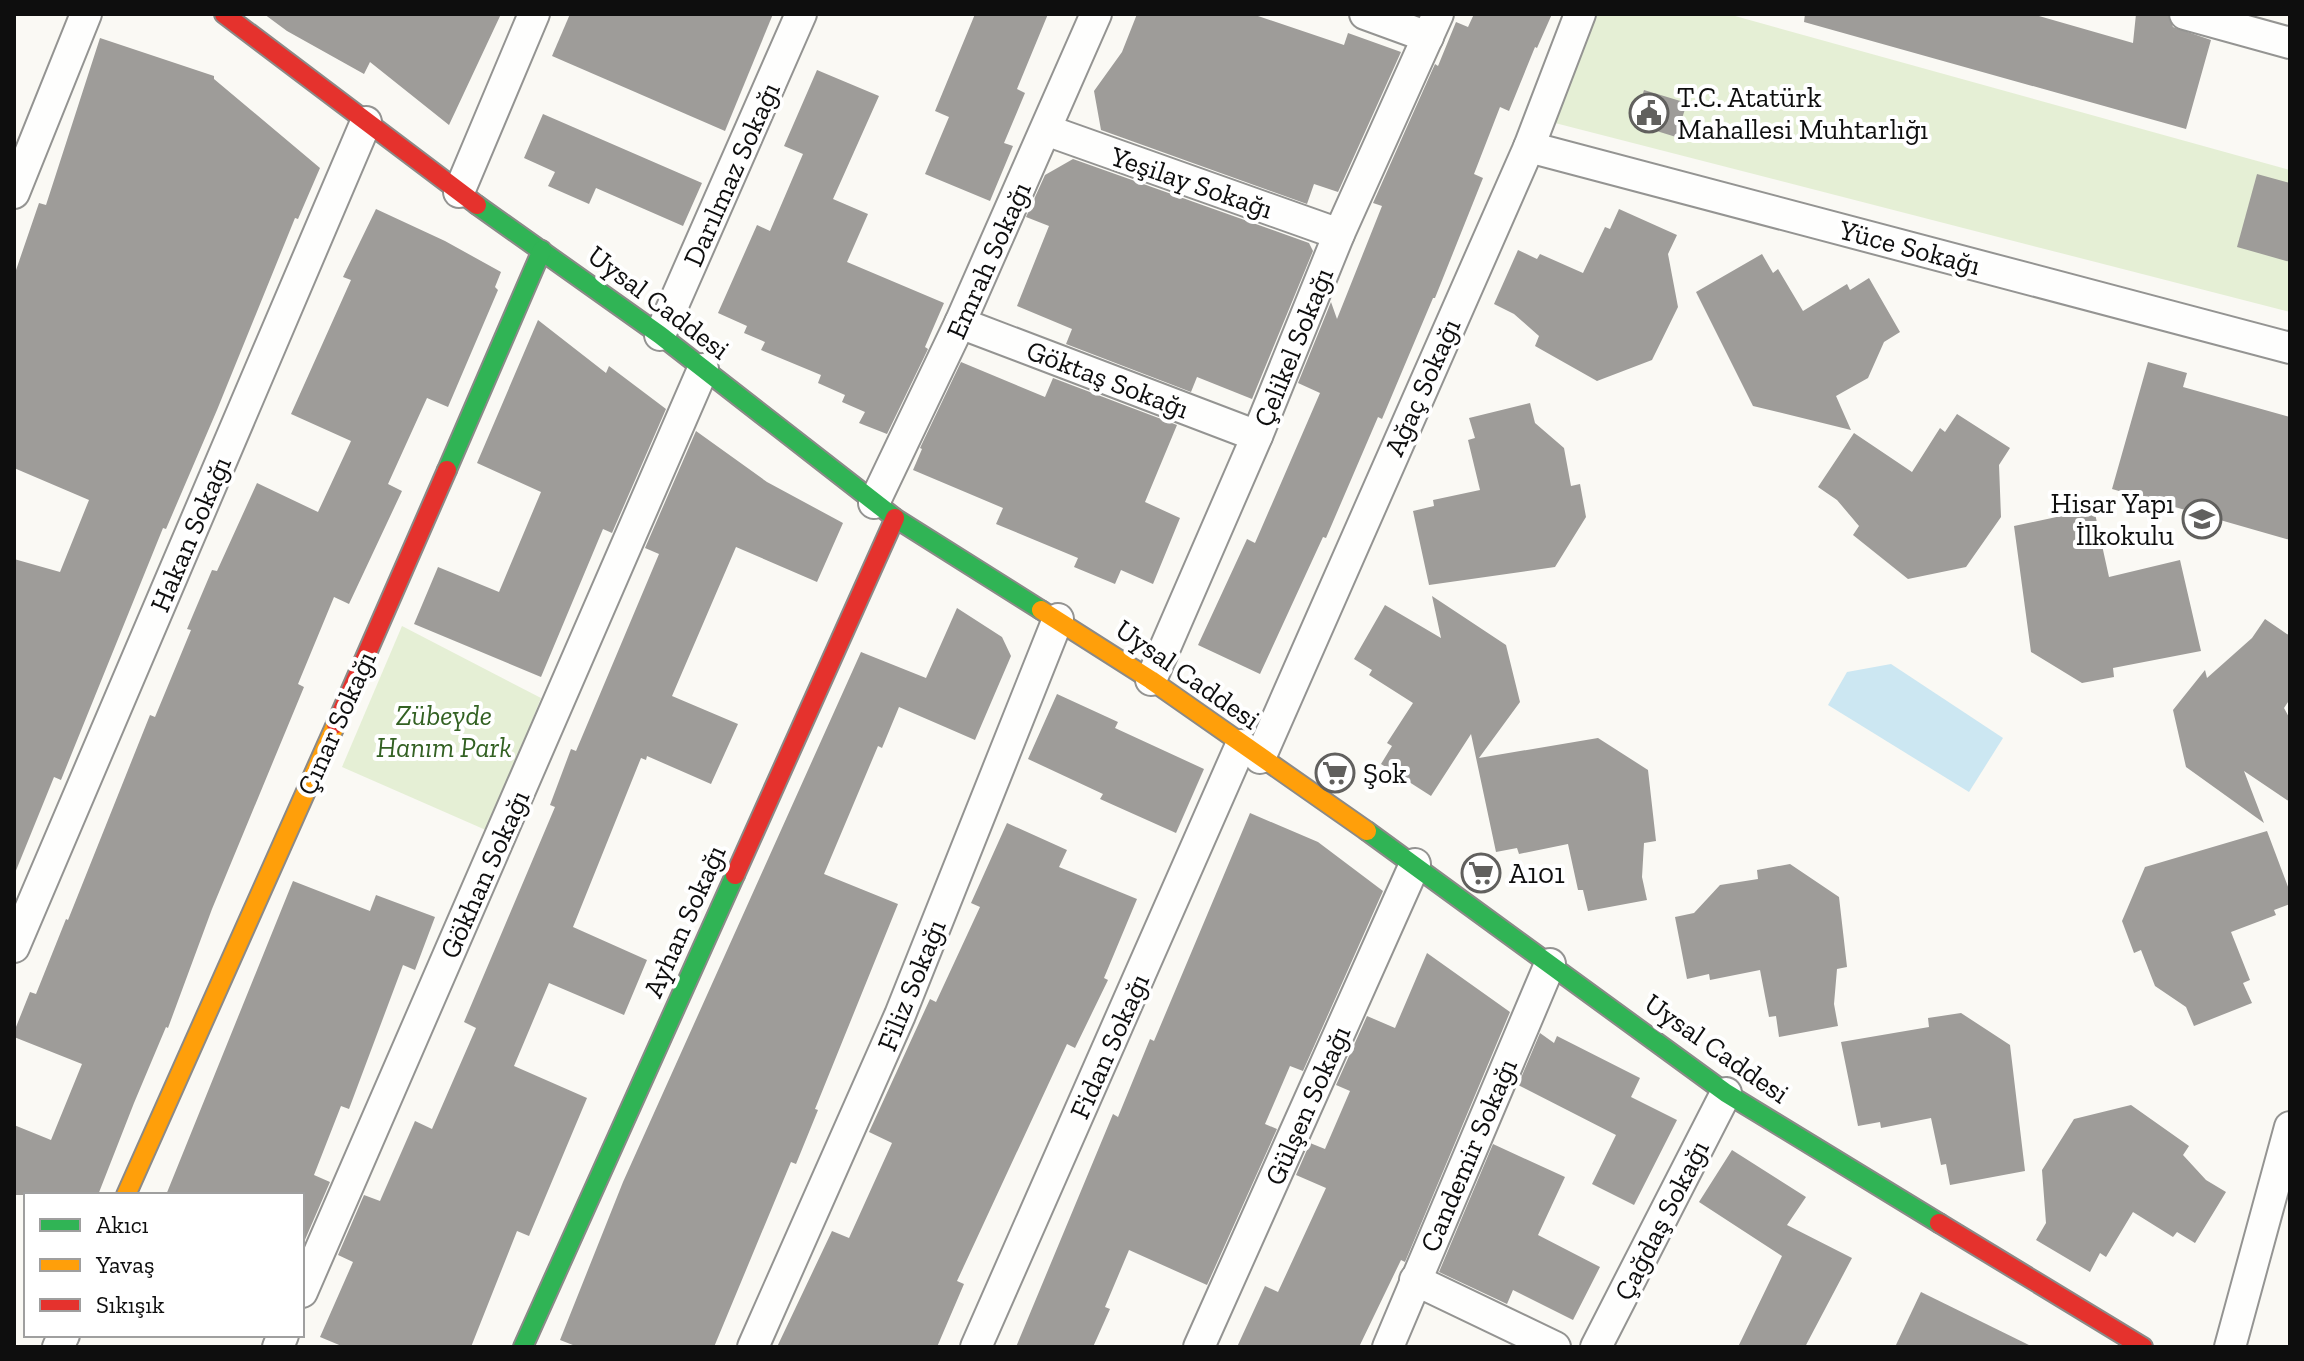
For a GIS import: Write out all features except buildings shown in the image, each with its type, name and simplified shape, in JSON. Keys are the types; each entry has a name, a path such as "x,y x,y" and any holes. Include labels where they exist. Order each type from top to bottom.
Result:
{"street":[{"path":"14,193 86,14"},
{"path":"459,192 534,14"},
{"name":"Darılmaz Sokağı","path":"660,335 801,14"},
{"name":"Emrah Sokağı","path":"884,510 960,323 1096,14"},
{"path":"1365,14 1433,25"},
{"name":"Ağaç Sokağı","path":"1250,752 1529,147 1580,14"},
{"path":"2185,14 2290,43"},
{"name":"Uysal Caddesi","path":"231,17 459,192 660,335 884,510 1151,680 1250,752 1415,864 1726,1093 2143,1347"},
{"name":"Çelikel Sokağı","path":"1151,680 1257,436 1339,234 1433,25"},
{"name":"Hakan Sokağı","path":"14,947 366,122"},
{"name":"Yeşilay Sokağı","path":"1046,130 1339,234"},
{"name":"Yüce Sokağı","path":"1529,147 2290,348"},
{"name":"Çınar Sokağı","path":"127,1193 348,698 542,250"},
{"name":"Göktaş Sokağı","path":"960,323 1257,436"},
{"name":"Gökhan Sokağı","path":"304,1287 703,369"},
{"name":"Ayhan Sokağı","path":"523,1347 884,510"},
{"name":"Filiz Sokağı","path":"753,1347 900,1015 1058,619"},
{"name":"Fidan Sokağı","path":"976,1347 1250,752"},
{"name":"Gülşen Sokağı","path":"1199,1347 1415,864"},
{"name":"Candemir Sokağı","path":"1388,1347 1550,964"},
{"name":"Çağdaş Sokağı","path":"1596,1347 1726,1093"},
{"path":"2230,1347 2290,1127"},
{"path":"1415,1280 1555,1347"}],"green space":[{"path":"1597,14 1728,14 2290,170 2290,312 1555,123"},
{"name":"Zübeyde Hanım Park","path":"402,626 541,698 488,831 342,767"}],"water":[{"path":"1891,664 2003,738 1969,792 1828,705 1847,672"}],"traffic: fast":[{"path":"477,205 660,335 895,518 1041,610"},
{"path":"447,470 542,250"},
{"path":"1367,831 1726,1093 1939,1223"},
{"path":"523,1347 735,875"}],"traffic: slow":[{"path":"1041,610 1151,680 1367,831"},
{"path":"127,1193 336,724"}],"traffic: jam":[{"path":"224,14 477,205"},
{"path":"336,724 447,470"},
{"path":"735,875 895,518"},
{"path":"1939,1223 2143,1347"}],"place":[{"name":"T.C. Atatürk Mahallesi Muhtarlığı","path":"1649,113"},
{"name":"Hisar Yapı İlkokulu","path":"2202,519"},
{"name":"Şok","path":"1335,773"},
{"name":"A101","path":"1481,873"}]}
